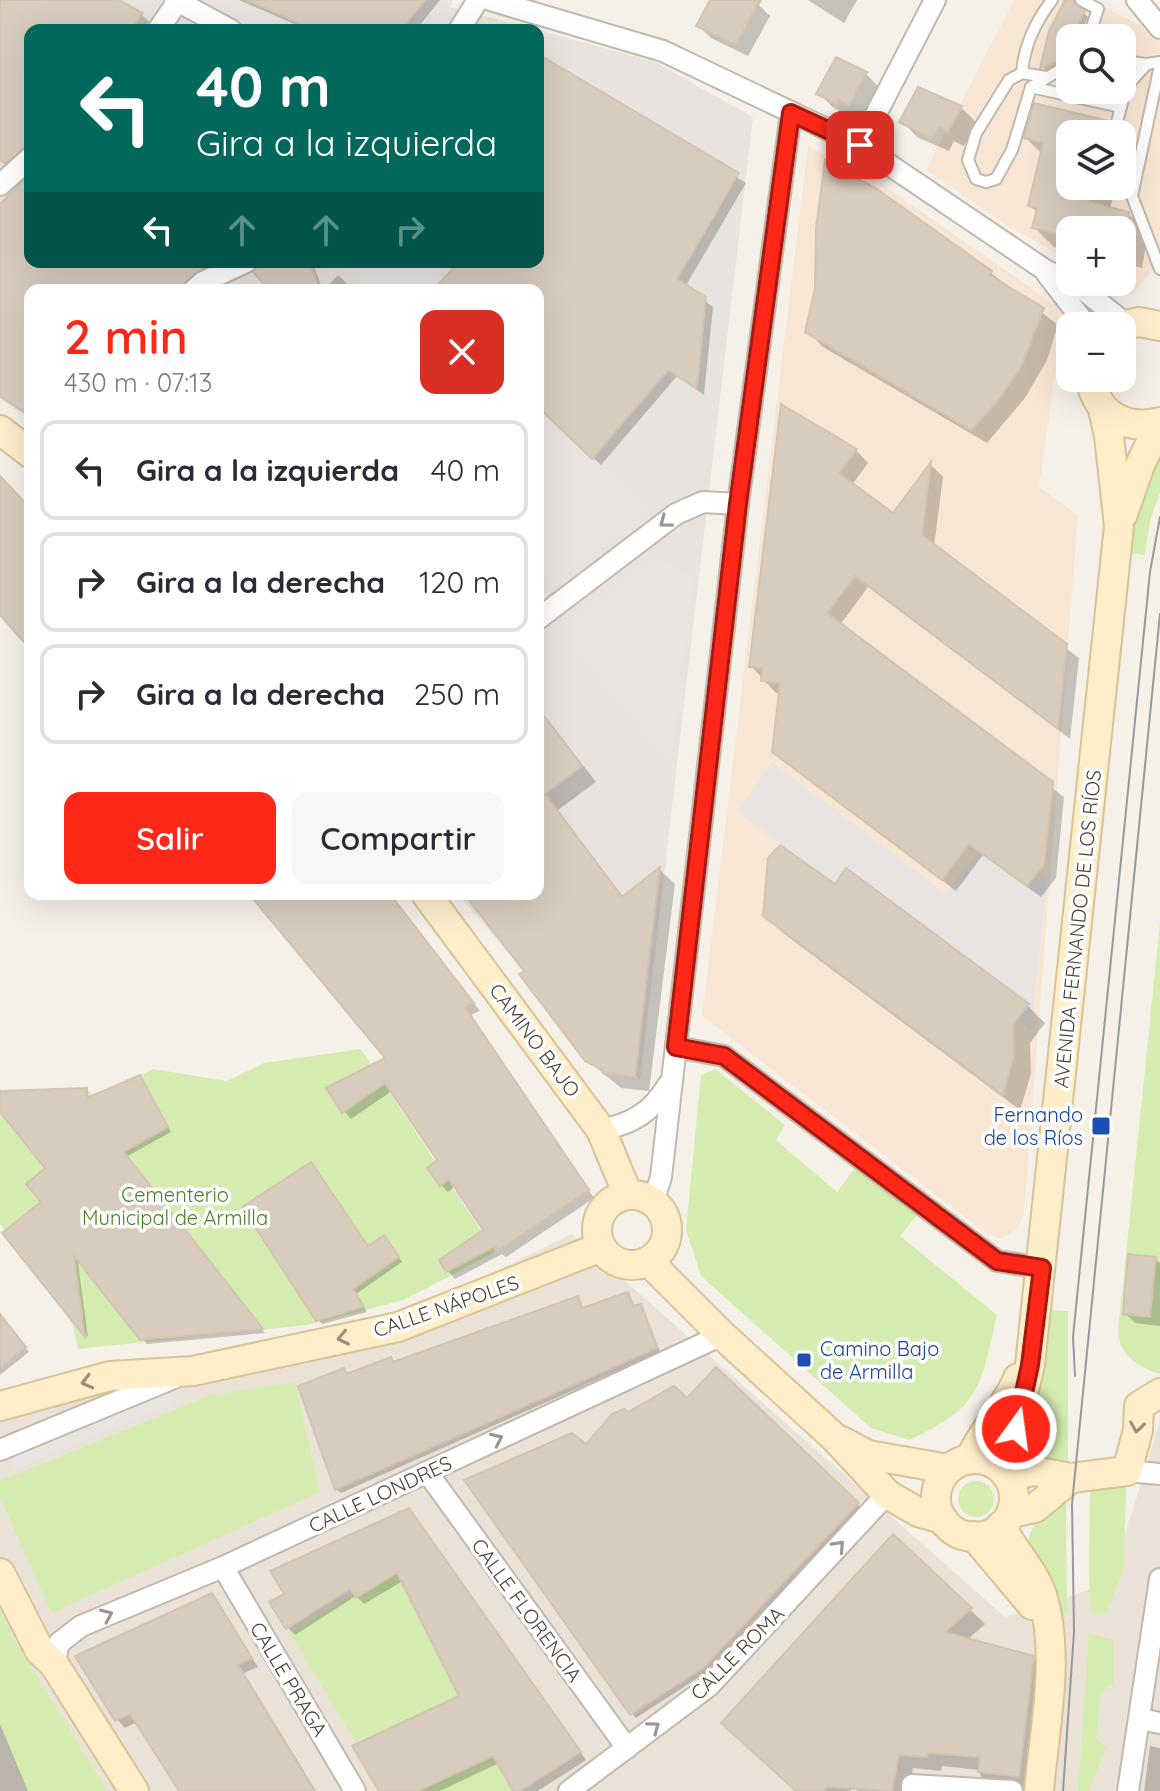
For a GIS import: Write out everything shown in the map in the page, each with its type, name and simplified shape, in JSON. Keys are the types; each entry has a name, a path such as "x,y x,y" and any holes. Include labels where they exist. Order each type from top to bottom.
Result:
{"street":[{"path":"463,24 478,0"},
{"path":"490,0 663,51 860,145 1045,270 1144,322"},
{"path":"860,145 935,0"},
{"path":"1137,0 1160,28"},
{"path":"162,24 177,1 220,24"},
{"path":"640,1199 665,1218 667,1232 664,1245 648,1261 629,1266 618,1263 601,1247 597,1228 600,1216 610,1202 640,1199 661,1177 738,504 791,113"},
{"path":"0,185 24,163"},
{"path":"201,284 233,268"},
{"path":"1045,270 1076,312"},
{"name":"AVENIDA FERNANDO DE LOS RÍOS","path":"1006,1474 1022,1407 1042,1268 1119,526 1109,436 1103,409 1093,392"},
{"path":"1103,409 1129,425 1160,422"},
{"name":"AVENIDA FERNANDO DE LOS RÍOS","path":"1119,526 1140,465 1160,422"},
{"path":"544,614 676,514 703,502 738,504"},
{"name":"CAMINO BAJO","path":"430,900 601,1130 640,1199"},
{"path":"676,1047 724,1056 997,1261 1042,1268"},
{"path":"601,1130 622,1126 647,1113 670,1081"},
{"name":"CALLE NÁPOLES","path":"0,1406 110,1376 193,1371 398,1327 601,1247"},
{"path":"648,1261 722,1335 835,1438 887,1494 918,1512 943,1519 958,1533 974,1536 990,1534 1006,1520 1035,1508 1071,1478"},
{"name":"AVENIDA FERNANDO DE LOS RÍOS","path":"959,1464 1009,1401 1034,1332"},
{"name":"CALLE LONDRES","path":"54,1664 59,1643 81,1626 223,1567 722,1335"},
{"name":"CALLE NÁPOLES","path":"0,1450 193,1371"},
{"path":"1127,1471 1138,1430 1139,1406 1160,1393"},
{"path":"835,1438 868,1455 959,1464 989,1461 1006,1474 1014,1494 1006,1520 1041,1594 1045,1616 1049,1661 1039,1791"},
{"path":"943,1519 937,1494 959,1464"},
{"path":"1006,1474 1033,1471 1071,1478 1127,1471 1160,1474"},
{"name":"CALLE FLORENCIA","path":"427,1472 627,1748"},
{"name":"CALLE ROMA","path":"569,1791 709,1686 887,1494"},
{"path":"974,1536 1003,1573 1045,1616"},
{"name":"CALLE PRAGA","path":"223,1567 355,1791"},
{"path":"0,1573 40,1651 54,1664 134,1791"},
{"path":"1128,1791 1150,1721 1160,1579"},
{"path":"912,1791 912,1785 1012,1791"}],"lane":[{"path":"1022,73 1023,60 1039,17 1052,0"},
{"path":"1081,0 1098,9 1093,24"},
{"path":"1136,63 1160,64 1136,177"},
{"path":"1118,120 1126,87 1147,64"},
{"path":"1046,77 1022,73 1009,80 976,133 968,160 976,179 986,182 996,179 1012,150 1031,87 1056,72"},
{"path":"1031,87 1121,107"},
{"path":"1134,200 1160,269"},
{"path":"1152,248 1160,235"}],"shaded area":[{"path":"0,0 453,0 450,7 514,24 24,24 24,268 544,268 544,32 655,62 753,117 640,1080 629,1069 606,1068 463,900 544,900 544,284 24,284 24,416 0,399"},
{"path":"1014,0 1092,0 1160,36 1160,261 1136,290 1136,216 1056,216 1056,253 1008,226 926,170"},
{"path":"808,146 882,184 1064,311 1056,312 1056,367 1039,487 1078,515 1024,1214 1016,1230 1002,1239 987,1234 702,1016"},
{"path":"344,268 447,268 432,284 362,284"},
{"path":"544,409 650,511 553,585 544,574"},
{"path":"655,556 694,578 671,767 560,632"},
{"path":"772,762 945,893 993,834 992,839 1047,880 1031,1030 737,812"},
{"path":"572,1234 1005,1617 1110,1583 1160,1421 1160,1791 0,1791 0,1395 392,1322"},
{"path":"176,1385 173,1404 11,1471 14,1452"}],"green space":[{"path":"1160,450 1160,492 1150,521 1145,555 1130,553 1137,502"},
{"path":"1160,923 1160,1374 1144,1368 1126,1354 1118,1332"},
{"name":"Cementerio Municipal de Armilla","path":"361,1049 495,1252 404,1300 307,1325 78,1349 71,1317 0,1224 0,1096 89,1091 95,1098 153,1069 227,1081 264,1063"},
{"path":"715,1069 785,1125 776,1140 837,1192 854,1169 917,1215 900,1236 997,1315 981,1378 974,1393 951,1417 909,1440 871,1428 701,1276 686,1230 701,1075"},
{"path":"1052,1310 1068,1311 1068,1463 1042,1459 1033,1453 1025,1441"},
{"path":"295,1382 320,1492 51,1613 0,1497 0,1481 211,1395"},
{"path":"976,1481 989,1486 994,1499 989,1512 976,1517 963,1512 958,1499 963,1486"},
{"path":"1126,1481 1124,1569 1105,1615 1089,1613 1090,1489"},
{"path":"1066,1496 1067,1613 1059,1613 1028,1550 1035,1525"},
{"path":"396,1569 517,1791 385,1791 290,1633"},
{"path":"0,1609 12,1636 108,1791 27,1791 0,1725"},
{"path":"1089,1633 1114,1640 1114,1684 1101,1692 1096,1738 1106,1747 1089,1791 1078,1791"}],"building":[{"path":"0,0 119,0 143,13 135,24 24,24 24,149 5,163 0,159"},
{"path":"247,0 425,0 406,24 301,24"},
{"path":"710,0 760,0 736,45 696,26"},
{"path":"1065,0 1073,0 1085,11 1078,24 1056,24 1056,62 1040,68 1049,31"},
{"path":"836,57 867,72 849,106 816,94"},
{"path":"544,58 739,173 677,279 706,297 697,389 668,370 592,459 544,413 544,284 439,284 453,268 544,268"},
{"path":"918,87 962,106 948,132 939,127 934,137 928,137 899,122"},
{"path":"1034,103 1105,120 1056,120 1056,200 1089,200 1129,212 1129,216 1056,216 1056,234 1032,228 1037,208 1028,206 1043,143 1024,138"},
{"path":"825,160 877,189 992,271 989,275 1044,308 1021,367 996,403 971,430 805,332 815,289 816,228"},
{"path":"24,181 24,268 202,268 185,284 24,284 24,412 0,396 0,204"},
{"path":"255,268 311,268 318,284 264,284 253,272"},
{"path":"781,404 857,449 839,473 893,513 931,462 922,535 1067,644 1058,729 855,576 827,613 1053,782 1044,865 1027,886 969,844 942,880 772,752 780,683 761,681 762,668 749,667"},
{"path":"0,476 24,502 24,642 0,615"},
{"path":"544,716 582,766 545,794 622,897 660,867 635,1077 603,1073 603,1070 585,1061 519,974 524,971 469,900 544,900"},
{"path":"780,845 835,884 846,868 1029,1004 1013,1025 1014,1055 1003,1095 763,916 768,858"},
{"path":"254,900 395,900 474,1003 465,1007 589,1190 497,1251 494,1247 446,1272 439,1260 483,1230 449,1179 440,1186 427,1168 437,1160 385,1083 342,1113 326,1088 385,1058"},
{"path":"140,1075 168,1127 124,1152 263,1329 140,1340 74,1256 85,1337 2,1233 41,1202 26,1184 45,1168 0,1112 0,1091 87,1088 87,1098"},
{"path":"311,1162 368,1246 384,1235 399,1257 353,1289 364,1307 316,1321 242,1207"},
{"path":"1128,1254 1156,1257 1150,1317 1123,1314"},
{"path":"628,1292 633,1306 641,1304 657,1348 335,1490 298,1386 344,1368 346,1374 391,1357 393,1362 578,1296 582,1308"},
{"path":"0,1314 26,1347 0,1368"},
{"path":"716,1367 859,1503 703,1668 630,1715 464,1480 572,1433 586,1444 612,1414 624,1409 628,1412 674,1386 687,1398"},
{"path":"409,1508 581,1752 520,1791 513,1791 493,1756 418,1791 379,1791 352,1746 459,1696 397,1573 356,1598 350,1589 286,1629 269,1602 284,1594 270,1571"},
{"path":"893,1534 972,1608 945,1632 1034,1656 1019,1777 978,1772 980,1757 928,1753 927,1757 899,1755 892,1791 827,1787 823,1791 796,1791 721,1723"},
{"path":"212,1593 252,1658 238,1665 314,1791 179,1791 130,1714 115,1721 75,1656"}],"tram line":[{"path":"1075,1376 1073,1337 1150,572 1160,517"},
{"path":"1063,1791 1074,1632 1072,1504 1160,614"}],"place":[{"name":"Fernando de los Ríos","path":"1101,1126"},
{"name":"Camino Bajo de Armilla","path":"804,1360"}],"route":[{"path":"860,145 791,113 738,504 676,1047 724,1056 997,1261 1042,1268 1030,1365 1016,1429"}]}
